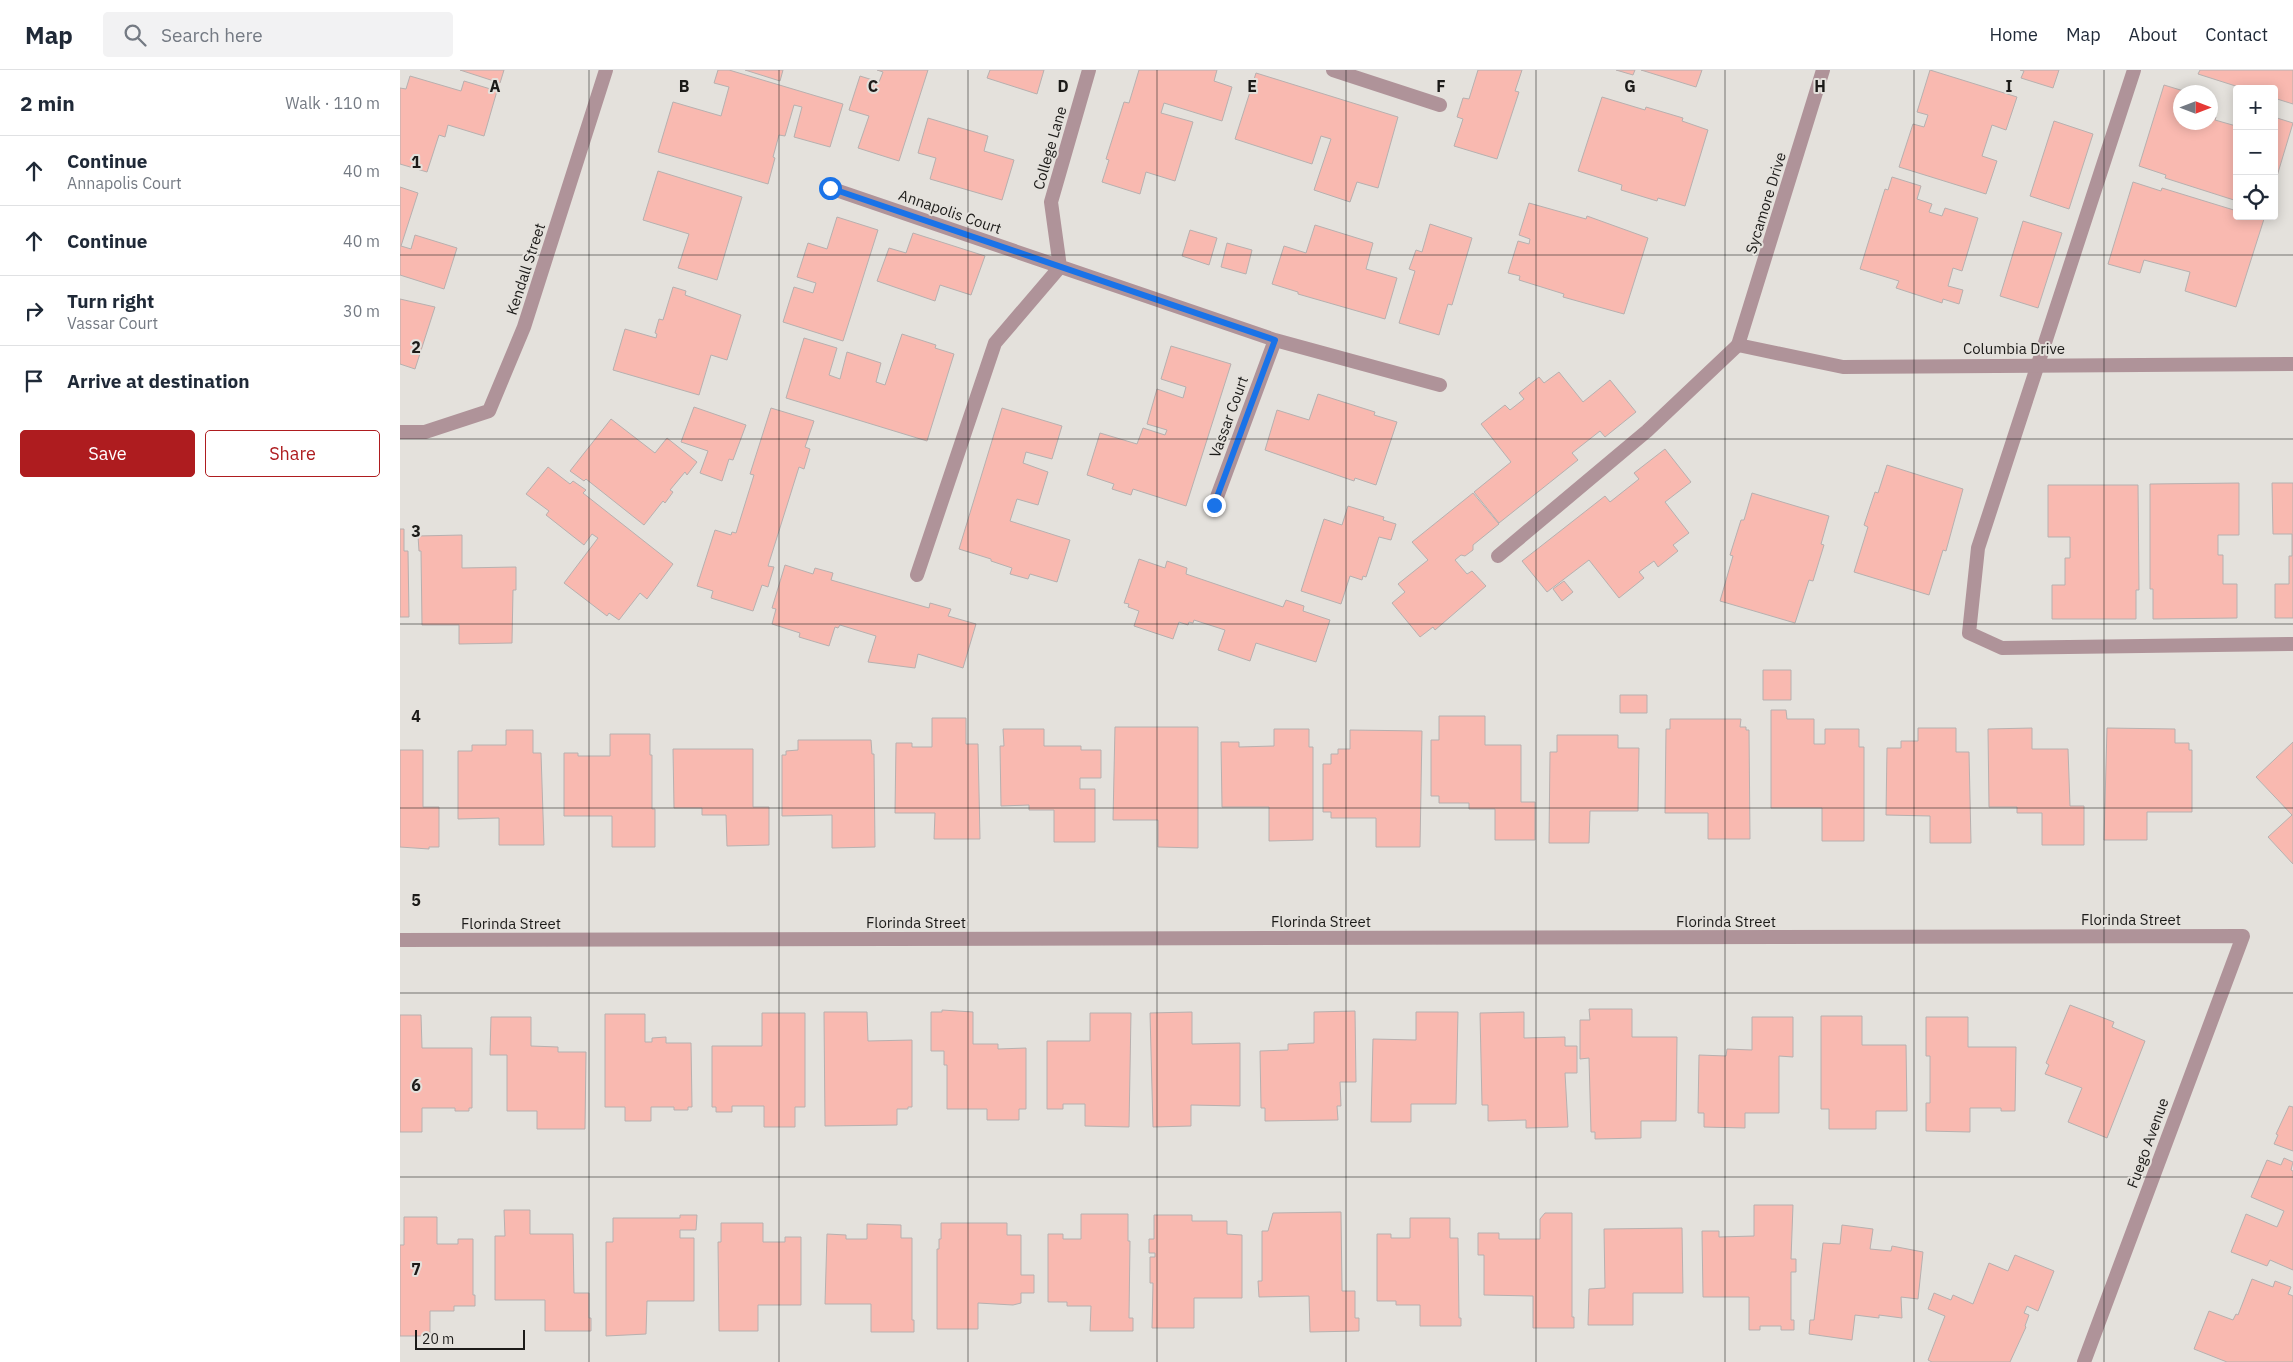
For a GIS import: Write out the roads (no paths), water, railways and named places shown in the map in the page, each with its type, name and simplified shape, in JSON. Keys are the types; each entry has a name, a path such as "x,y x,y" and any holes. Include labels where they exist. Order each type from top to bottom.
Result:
{"street":[{"name":"Kendall Street","path":"400,432 425,432 489,411 524,328 606,70"},
{"name":"College Lane","path":"1060,266 1051,202 1089,70"},
{"path":"1333,70 1440,105"},
{"name":"Sycamore Drive","path":"1738,345 1823,70"},
{"path":"2134,70 2039,366 1978,548 1969,633 2002,648 2293,644"},
{"name":"Annapolis Court","path":"830,188 1275,340 1440,385"},
{"path":"917,575 995,343 1060,266"},
{"name":"Vassar Court","path":"1214,505 1275,340"},
{"path":"1498,556 1647,431 1738,345"},
{"name":"Columbia Drive","path":"1738,345 1843,367 2293,364"},
{"name":"Florinda Street","path":"400,940 2243,936"},
{"name":"Fuego Avenue","path":"2084,1362 2243,936"}]}
